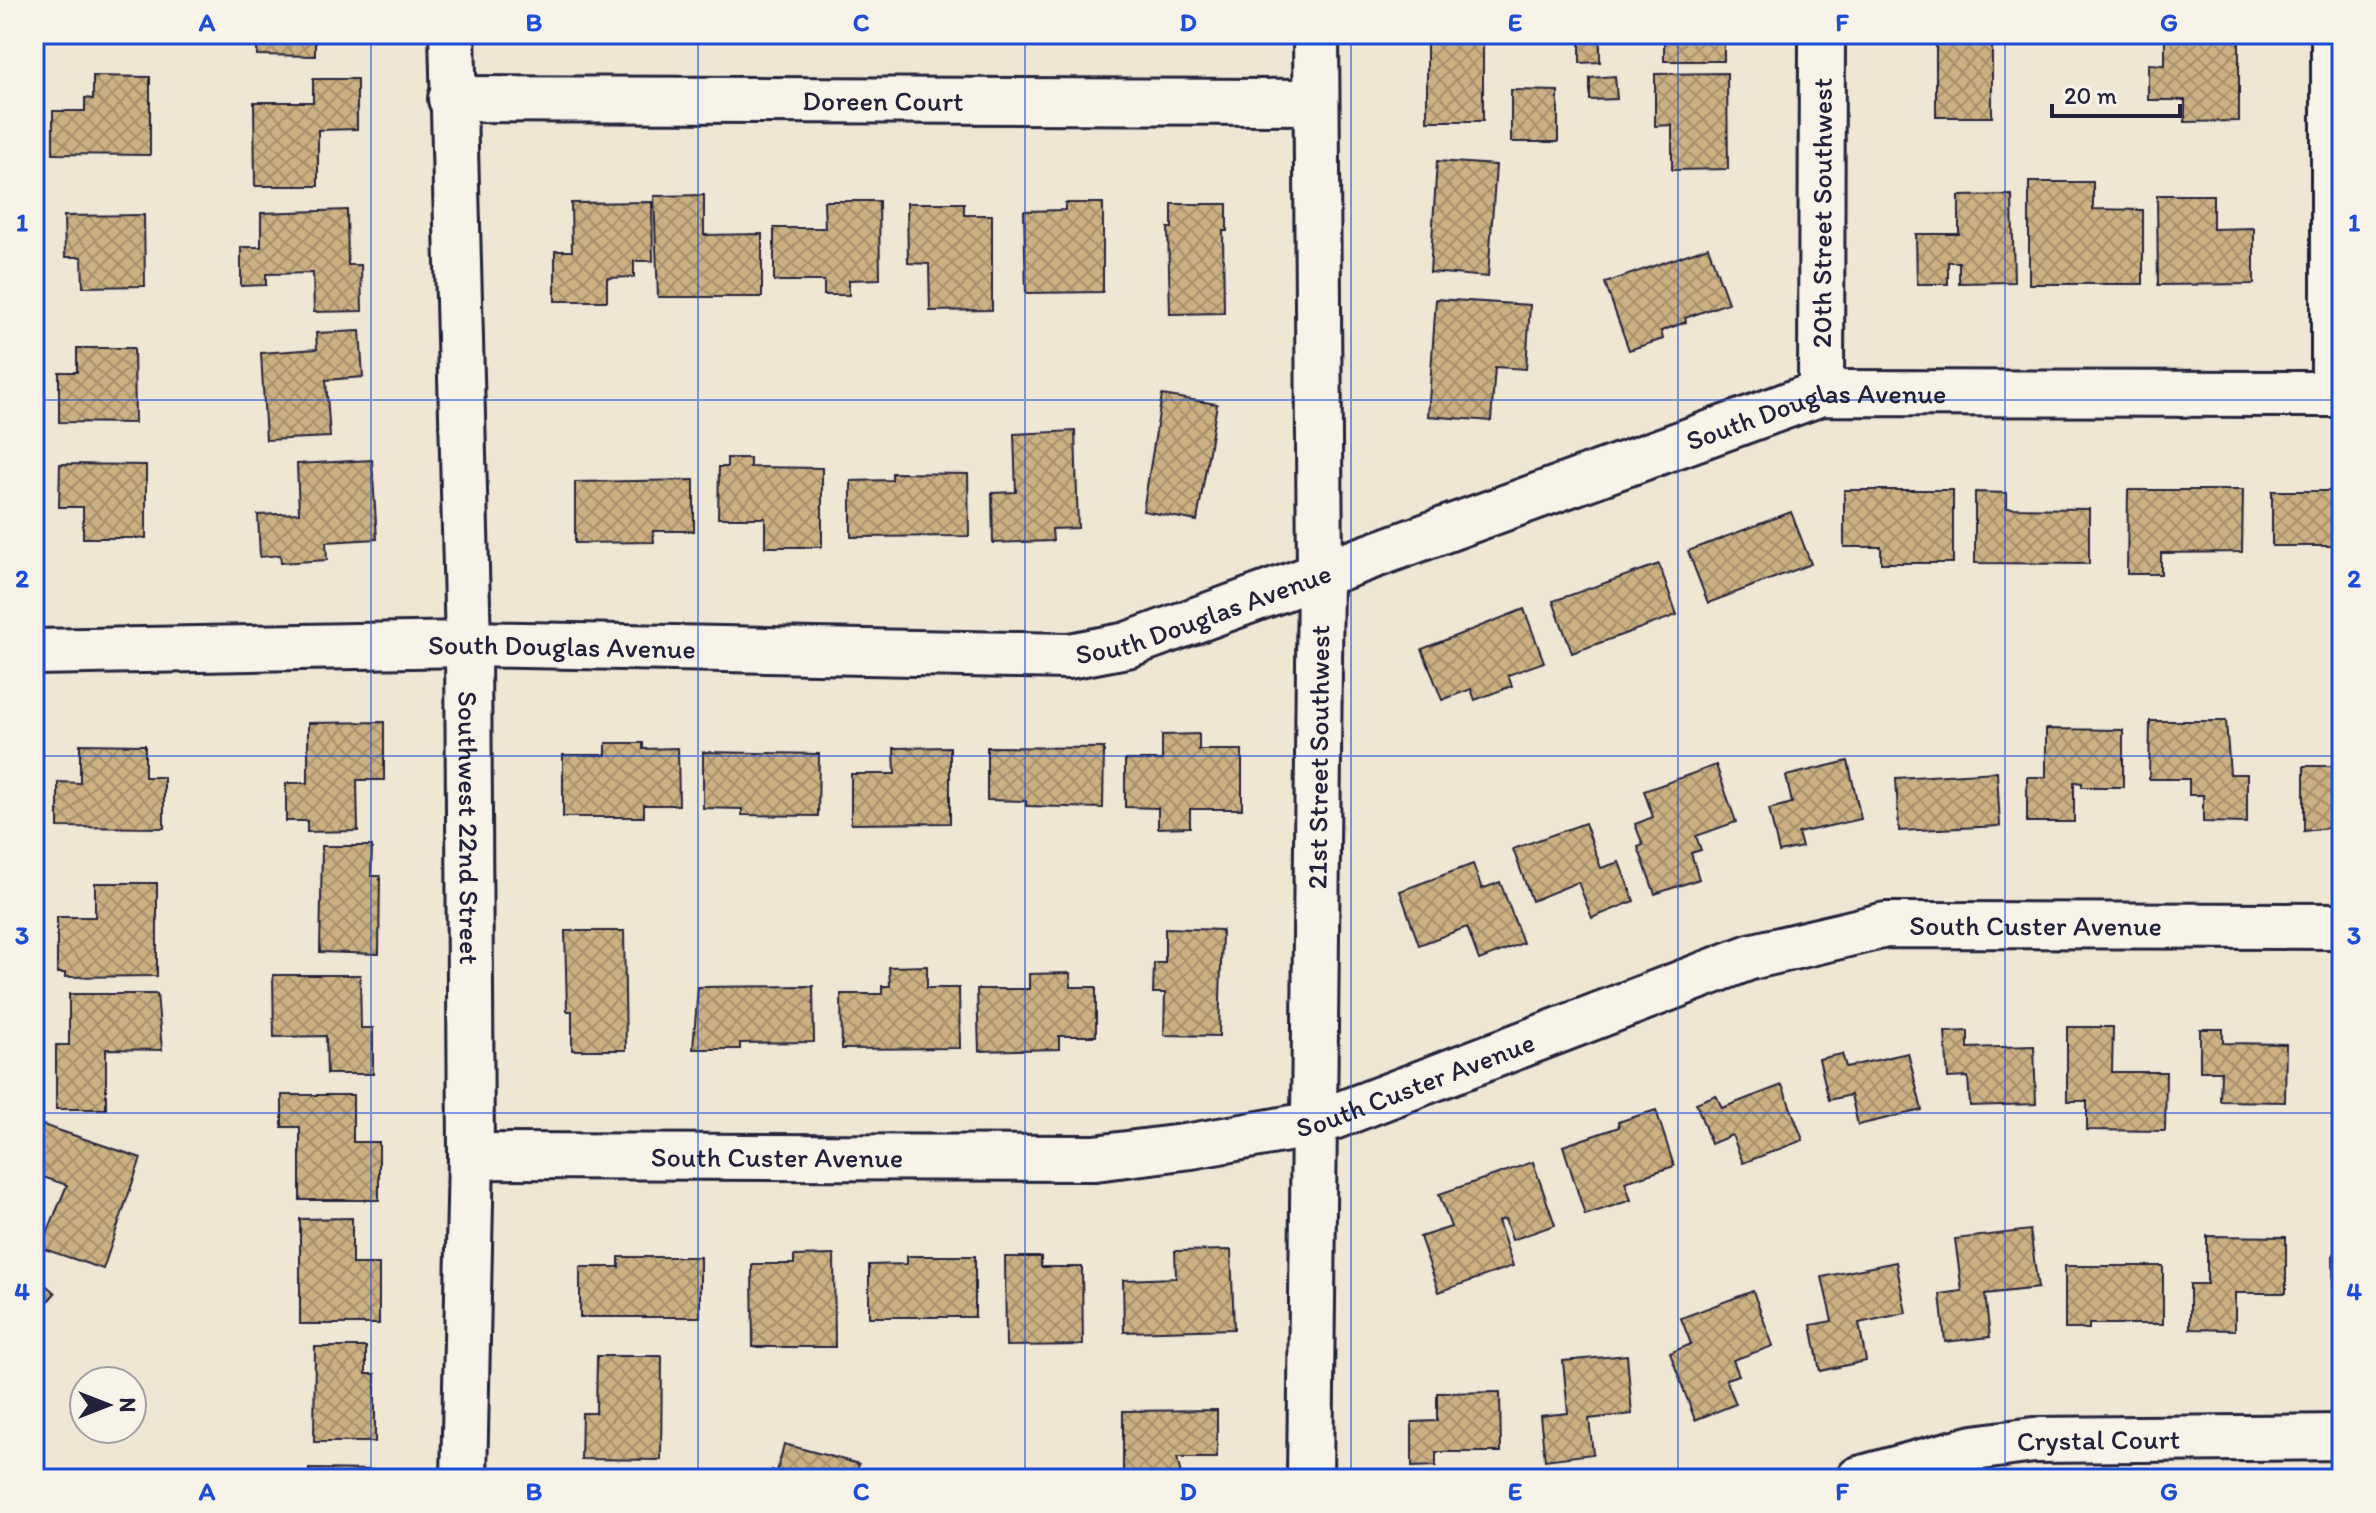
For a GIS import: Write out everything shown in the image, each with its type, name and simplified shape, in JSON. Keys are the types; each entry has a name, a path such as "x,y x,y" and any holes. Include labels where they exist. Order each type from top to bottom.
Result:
{"street":[{"name":"Southwest 22nd Street","path":"452,34 451,99 468,644 471,1156 464,1479"},
{"name":"21st Street Southwest","path":"1310,1479 1320,575 1316,34"},
{"name":"20th Street Southwest","path":"1821,393 1822,34"},
{"path":"2334,34 2338,394"},
{"name":"Doreen Court","path":"451,99 1316,102"},
{"name":"South Douglas Avenue","path":"34,652 468,644 1069,656 1127,645 1821,393 2338,394"},
{"name":"South Custer Avenue","path":"471,1156 1095,1158 1191,1146 1315,1124 1750,957 1886,925 2342,926"},
{"name":"Crystal Court","path":"1859,1479 1974,1448 2034,1440 2342,1437"}],"building":[{"path":"257,34 315,34 315,56 257,55"},
{"path":"1664,34 1724,34 1724,61 1664,61"},
{"path":"1936,34 1992,34 1992,117 1936,117"},
{"path":"2165,34 2239,34 2239,121 2185,122 2185,100 2148,100 2148,64 2165,65"},
{"path":"1427,35 1483,36 1483,121 1427,121"},
{"path":"1580,40 1600,40 1600,62 1580,63"},
{"path":"1727,73 1728,169 1672,170 1672,125 1655,126 1655,74"},
{"path":"93,76 150,77 150,155 53,154 53,111 85,111 85,98 93,99"},
{"path":"1615,76 1617,99 1590,100 1590,78"},
{"path":"313,79 357,79 357,129 318,130 318,186 255,186 254,102 313,102"},
{"path":"1511,90 1558,91 1558,142 1511,142"},
{"path":"1437,161 1496,165 1488,277 1430,272"},
{"path":"2029,182 2093,182 2093,209 2143,210 2143,284 2029,284"},
{"path":"704,195 704,235 762,234 762,297 658,297 654,196"},
{"path":"2012,195 2014,282 1959,283 1959,262 1948,262 1948,284 1917,284 1916,234 1959,234 1959,196"},
{"path":"2157,195 2213,195 2213,229 2254,228 2254,284 2158,285"},
{"path":"824,201 879,201 880,279 849,280 849,295 824,295 824,281 774,281 774,228 825,228"},
{"path":"652,202 653,261 634,261 634,277 607,278 607,301 555,301 555,251 572,251 571,203"},
{"path":"907,203 964,203 964,215 992,215 992,310 930,311 929,264 908,263"},
{"path":"1065,203 1103,203 1103,292 1026,293 1024,211 1065,210"},
{"path":"1172,204 1227,204 1227,231 1223,231 1224,313 1170,314 1168,228 1172,228"},
{"path":"347,210 348,265 361,265 362,311 314,312 313,273 266,274 266,285 241,286 241,247 261,247 261,213"},
{"path":"144,215 145,286 83,287 82,257 65,257 64,216"},
{"path":"1708,247 1728,303 1685,318 1686,322 1661,331 1663,339 1629,350 1605,283"},
{"path":"1436,299 1530,305 1526,369 1495,367 1491,421 1428,416"},
{"path":"360,331 363,377 326,380 330,437 266,440 261,353 317,349 316,333"},
{"path":"77,348 134,348 135,423 59,422 59,372 77,372"},
{"path":"1162,395 1217,404 1197,521 1143,511"},
{"path":"1075,431 1078,528 1052,529 1053,541 993,543 992,493 1016,492 1014,434"},
{"path":"727,458 750,458 750,467 822,468 822,547 765,547 765,518 718,518 719,467 727,467"},
{"path":"372,460 377,539 326,542 327,560 281,563 280,555 260,557 258,515 299,513 297,464"},
{"path":"60,464 146,465 146,538 83,538 83,507 59,507"},
{"path":"892,473 968,474 969,536 851,537 851,481 892,480"},
{"path":"694,480 694,531 653,531 654,542 575,543 575,482"},
{"path":"1844,490 1953,490 1953,563 1881,563 1881,547 1844,547"},
{"path":"2128,490 2243,490 2242,552 2161,553 2161,574 2127,574"},
{"path":"2272,491 2342,491 2342,546 2272,546"},
{"path":"1975,492 2007,493 2007,508 2089,509 2089,564 1975,563"},
{"path":"1791,512 1811,564 1708,603 1688,551"},
{"path":"1659,564 1677,615 1572,653 1553,601"},
{"path":"1524,609 1544,662 1508,675 1512,686 1475,700 1471,689 1442,700 1422,649"},
{"path":"2150,721 2226,721 2230,774 2247,774 2247,823 2203,822 2203,795 2189,795 2189,779 2149,779"},
{"path":"384,722 384,780 357,780 358,831 307,832 307,821 286,821 286,783 308,783 308,723"},
{"path":"2046,729 2123,730 2123,787 2082,787 2082,783 2074,782 2074,822 2027,822 2027,777 2046,777"},
{"path":"1199,734 1199,750 1242,750 1242,809 1190,809 1190,827 1158,828 1158,808 1125,807 1125,760 1162,760 1162,735"},
{"path":"606,743 643,743 643,749 678,748 679,805 644,805 644,817 563,817 563,755 606,755"},
{"path":"80,744 145,745 145,777 164,777 164,828 58,827 58,782 80,783"},
{"path":"950,747 950,823 851,824 851,774 895,774 894,748"},
{"path":"987,747 1104,748 1103,808 1026,806 1026,801 987,800"},
{"path":"703,752 819,754 818,816 742,815 742,809 703,808"},
{"path":"1848,761 1861,819 1798,833 1802,847 1779,852 1769,809 1792,803 1786,776"},
{"path":"1716,765 1736,822 1696,836 1701,850 1691,853 1699,879 1655,894 1638,847 1643,845 1635,824 1653,817 1644,791"},
{"path":"2304,766 2342,766 2342,826 2304,831"},
{"path":"1997,772 2000,826 1899,831 1896,778"},
{"path":"1585,823 1601,868 1619,862 1634,901 1592,918 1578,882 1532,901 1513,849"},
{"path":"322,846 372,846 371,876 380,876 379,954 320,952"},
{"path":"1473,864 1482,889 1500,882 1523,943 1479,960 1467,927 1419,945 1400,891"},
{"path":"95,883 157,883 157,976 65,977 65,973 57,973 57,917 95,917"},
{"path":"1165,928 1222,930 1219,1036 1164,1035 1165,993 1153,993 1154,963 1165,963"},
{"path":"565,931 624,931 626,1050 572,1050 572,1011 567,1011"},
{"path":"927,966 927,988 959,988 960,1048 842,1049 841,994 882,994 882,986 890,986 889,967"},
{"path":"1070,973 1071,987 1096,987 1096,1036 1059,1036 1059,1049 979,1051 977,989 1029,989 1029,974"},
{"path":"273,975 360,975 361,1028 373,1028 373,1074 327,1074 326,1036 274,1037"},
{"path":"813,986 814,1042 740,1043 740,1049 693,1049 698,987"},
{"path":"69,994 157,994 162,1050 106,1049 106,1109 56,1109 56,1045 69,1045"},
{"path":"2067,1027 2113,1027 2112,1072 2166,1072 2165,1131 2087,1130 2087,1101 2067,1101"},
{"path":"2200,1029 2223,1029 2223,1043 2286,1044 2285,1102 2220,1101 2221,1071 2200,1071"},
{"path":"1968,1031 1968,1048 2034,1046 2036,1104 1970,1106 1968,1077 1948,1078 1945,1032"},
{"path":"2335,1031 2342,1031 2342,1101 2335,1101"},
{"path":"1908,1053 1922,1110 1858,1125 1851,1095 1829,1100 1819,1059 1842,1054 1846,1067"},
{"path":"1782,1085 1803,1140 1743,1163 1732,1135 1711,1144 1696,1103 1716,1095 1722,1108"},
{"path":"282,1095 353,1095 353,1142 379,1142 379,1200 300,1200 300,1127 282,1127"},
{"path":"1656,1110 1674,1166 1625,1182 1631,1200 1585,1215 1563,1146 1619,1127 1618,1122"},
{"path":"43,1125 141,1158 103,1269 41,1248 67,1185 34,1174 34,1151"},
{"path":"1533,1162 1555,1225 1512,1240 1505,1219 1498,1221 1513,1266 1439,1292 1420,1237 1451,1227 1439,1194"},
{"path":"352,1218 352,1264 379,1264 379,1324 300,1324 300,1219"},
{"path":"2030,1230 2038,1288 1985,1294 1990,1337 1945,1342 1940,1294 1962,1291 1955,1239"},
{"path":"2207,1236 2286,1237 2286,1293 2235,1293 2235,1330 2190,1329 2190,1284 2207,1284"},
{"path":"1231,1250 1234,1329 1124,1332 1123,1280 1176,1278 1175,1251"},
{"path":"2342,1253 2342,1312 2334,1312 2333,1254"},
{"path":"834,1255 835,1347 753,1347 752,1264 794,1264 794,1256"},
{"path":"907,1256 975,1256 975,1317 869,1317 869,1265 907,1264"},
{"path":"619,1257 700,1257 700,1317 580,1317 580,1267 619,1267"},
{"path":"1005,1257 1041,1257 1041,1267 1082,1267 1083,1345 1006,1346"},
{"path":"1896,1262 1906,1313 1859,1323 1866,1361 1820,1371 1811,1325 1832,1321 1822,1277"},
{"path":"2065,1266 2163,1266 2163,1324 2089,1324 2089,1329 2065,1329"},
{"path":"34,1275 55,1293 34,1317"},
{"path":"1753,1291 1773,1346 1733,1360 1739,1375 1726,1379 1736,1404 1695,1420 1670,1353 1691,1344 1681,1318"},
{"path":"315,1347 366,1347 366,1374 375,1374 375,1442 314,1442"},
{"path":"1627,1355 1632,1414 1589,1419 1593,1454 1545,1460 1540,1416 1568,1413 1563,1361"},
{"path":"597,1356 662,1356 661,1460 581,1459 582,1413 596,1413"},
{"path":"1500,1392 1501,1452 1436,1452 1436,1466 1412,1467 1412,1422 1437,1421 1437,1393"},
{"path":"1217,1410 1217,1458 1177,1458 1182,1479 1123,1479 1123,1411"},
{"path":"784,1444 859,1464 854,1479 770,1479 772,1470 777,1472"},
{"path":"309,1469 374,1470 374,1479 309,1479"}]}
